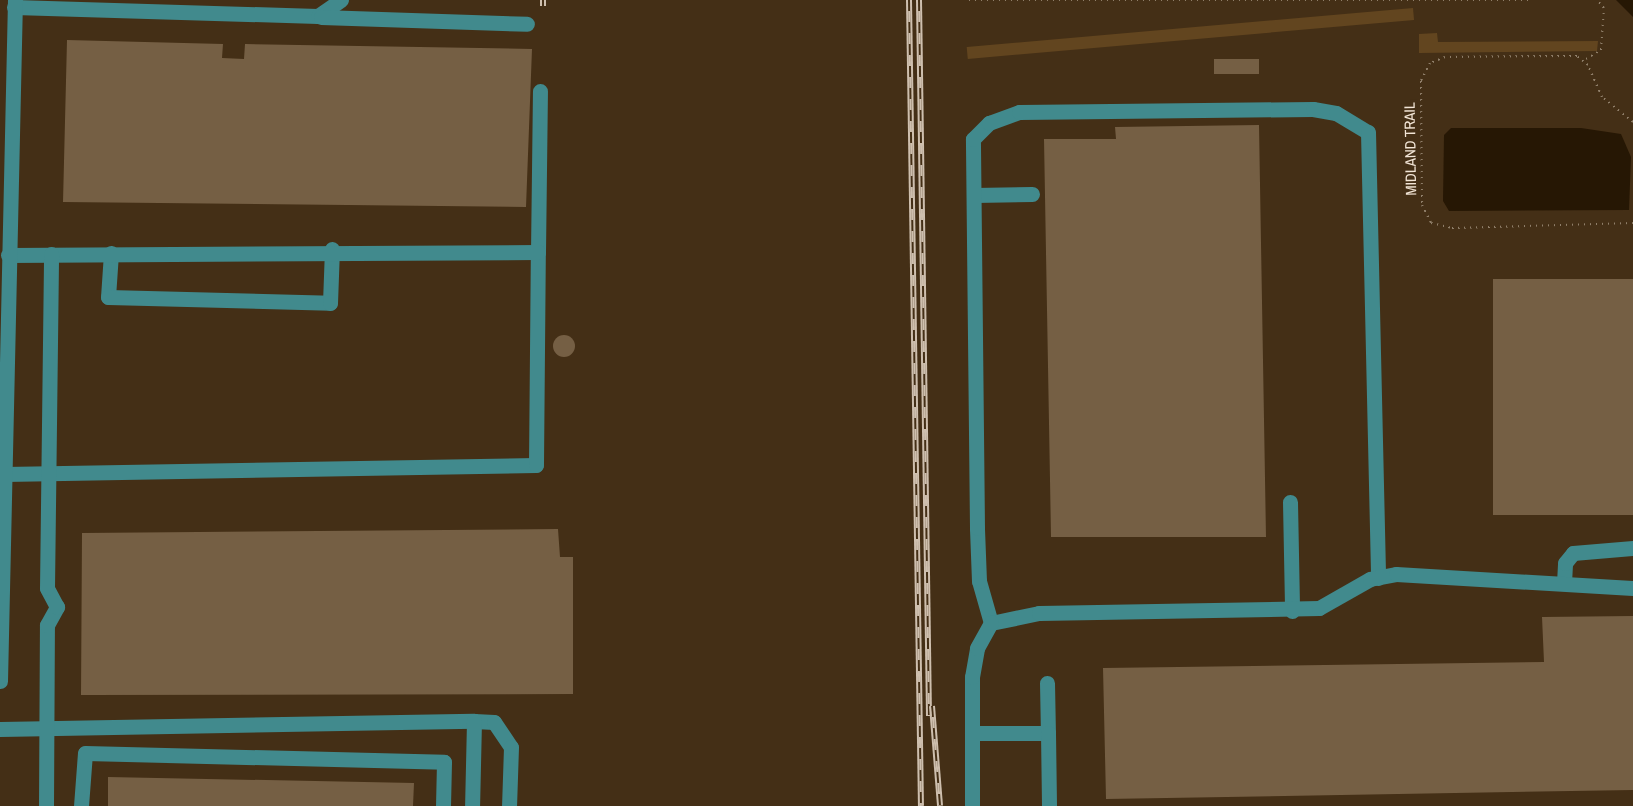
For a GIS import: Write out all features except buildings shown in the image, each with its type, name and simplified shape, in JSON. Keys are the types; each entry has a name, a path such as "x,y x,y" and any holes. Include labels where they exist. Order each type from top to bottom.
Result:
{"street":[{"path":"318,16 341,0"},
{"path":"0,681 14,4 110,5 527,24"},
{"path":"4,474 536,465 540,91"},
{"path":"972,806 972,677 977,648 991,623 978,570 973,140 989,123 1019,112 1313,109 1336,113 1368,132 1378,578"},
{"path":"974,195 1032,194"},
{"path":"9,255 332,249 538,252"},
{"path":"111,253 108,297 330,303 332,249"},
{"path":"46,806 46,625 57,607 48,588 51,254"},
{"path":"1290,502 1292,611"},
{"path":"1564,583 1565,563 1573,553 1633,548"},
{"path":"991,623 1039,613 1319,609 1378,578 1396,574 1633,588"},
{"path":"1047,683 1049,806"},
{"path":"472,806 474,721"},
{"path":"0,729 47,729 77,724 494,722 511,747 509,806"},
{"path":"972,733 1048,733"},
{"path":"81,806 85,753 444,762 443,806"}],"path":[{"path":"969,0 1531,0"},
{"path":"1597,0 1604,8 1601,50 1584,59 1602,97 1633,122"},
{"name":"MIDLAND TRAIL","path":"1584,59 1465,55 1430,63 1420,93 1423,214 1438,227 1452,228 1633,223"}],"shaded area":[{"path":"1616,0 1633,0 1633,17"},
{"path":"1413,8 1414,20 968,59 967,47"},
{"path":"1437,33 1438,42 1598,41 1597,51 1419,53 1419,34"},
{"path":"1451,128 1581,128 1621,134 1631,157 1629,210 1449,211 1443,201 1444,135"}],"railway":[{"path":"543,0 543,6"},
{"path":"909,0 921,806"},
{"path":"919,0 929,716"},
{"path":"932,706 940,806"}]}
